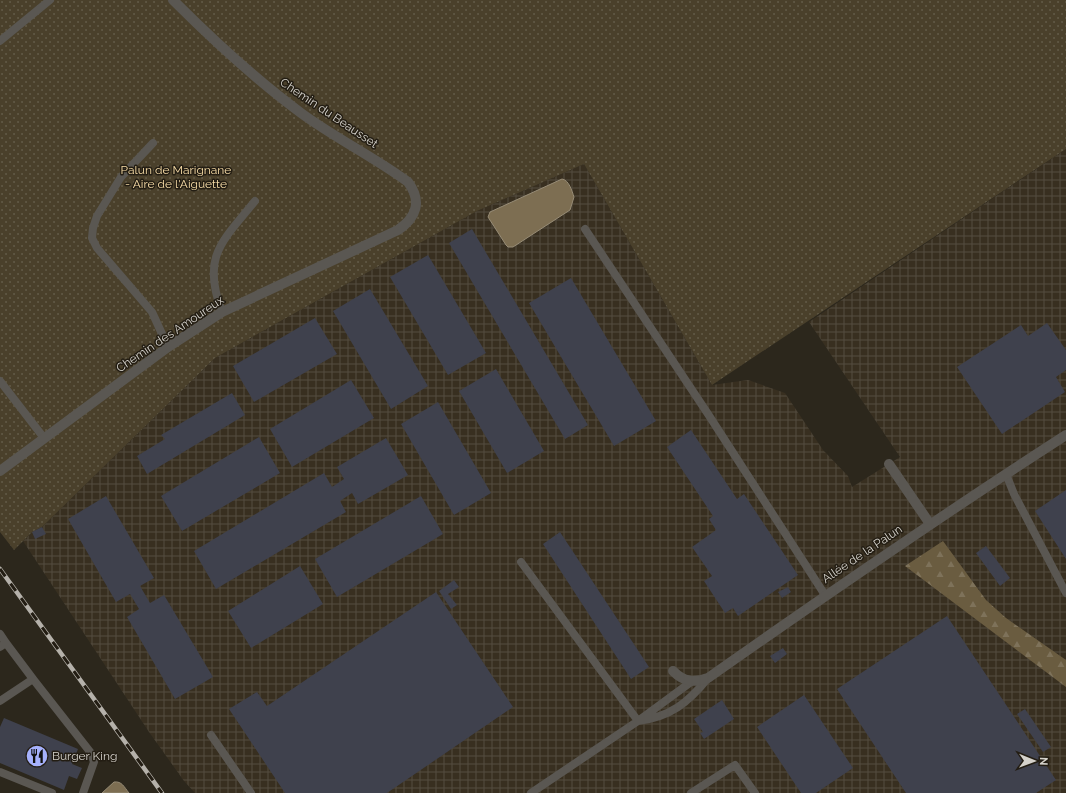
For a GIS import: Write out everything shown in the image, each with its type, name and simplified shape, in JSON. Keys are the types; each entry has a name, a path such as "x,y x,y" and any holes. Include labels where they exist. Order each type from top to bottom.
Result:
{"street":[{"name":"Chemin du Beausset","path":"174,0 234,58 271,90 332,134 408,182 416,197"},
{"name":"Chemin des Amoureux","path":"0,471 168,347 222,312 398,230 407,224 413,215 416,206 416,197"},
{"name":"Allée de la Palun","path":"691,682 697,682 708,678 825,595 1066,435"},
{"path":"890,464 930,524"},
{"path":"673,671 685,680 691,682"}],"lane":[{"path":"0,41 50,0"},
{"path":"153,143 122,177 97,216 93,228 92,238 97,248 152,312 168,347"},
{"path":"222,312 215,294 213,275 217,251 224,239 255,200"},
{"path":"585,229 708,414 825,595"},
{"path":"0,381 44,438"},
{"path":"1006,474 1014,494 1066,593"},
{"path":"521,562 638,721"},
{"path":"0,634 3,645 33,679 91,753 94,762 83,793"},
{"path":"638,721 657,718 667,714 691,697 708,678"},
{"path":"0,701 33,679"},
{"path":"531,793 638,721 691,682"},
{"path":"211,735 251,793"},
{"path":"691,793 735,765 755,793"},
{"path":"0,772 52,793"}],"shaded area":[{"path":"1066,149 1066,793 195,793 184,781 149,732 23,541 32,532 42,527 215,358 477,211 584,164 712,385 748,380 785,393 823,450 848,476 852,487 900,457 809,322"},
{"path":"562,179 567,181 574,197 570,210 513,247 508,247 488,217 490,212"},
{"path":"114,782 121,783 129,793 102,793"}],"green space":[{"name":"Palun de Marignane - Aire de l'Aiguette","path":"0,0 1066,0 1066,149 712,385 584,164 477,211 215,358 42,527 32,532 14,550 0,532"},
{"path":"943,541 986,600 1006,618 1066,660 1066,687 905,566"}],"building":[{"path":"472,229 588,425 565,439 449,243"},
{"path":"428,255 486,353 448,375 390,277"},
{"path":"571,278 656,421 614,446 529,303"},
{"path":"370,289 428,386 391,409 333,311"},
{"path":"315,318 337,354 254,402 233,366"},
{"path":"1047,323 1066,350 1066,370 1056,377 1065,392 1002,434 957,367 1021,325 1028,336"},
{"path":"496,369 544,451 507,473 459,391"},
{"path":"351,380 374,418 292,467 270,429"},
{"path":"232,393 245,415 147,474 137,456 165,439 161,435"},
{"path":"438,402 491,493 454,515 401,424"},
{"path":"691,430 737,499 744,494 798,575 738,616 733,608 725,613 704,581 712,576 692,547 716,530 709,519 713,516 667,447"},
{"path":"259,437 280,473 182,531 161,496"},
{"path":"386,438 408,475 358,504 352,493 340,501 346,512 216,589 194,551 324,473 332,487 344,479 337,467"},
{"path":"1066,490 1066,559 1035,511"},
{"path":"106,496 154,578 140,586 150,603 164,595 213,677 175,699 127,617 139,609 130,594 116,602 68,519"},
{"path":"421,496 443,534 337,597 315,559"},
{"path":"42,527 46,534 35,539 32,532"},
{"path":"560,532 649,667 631,679 543,544"},
{"path":"986,546 1010,578 1000,586 976,553"},
{"path":"300,566 323,604 251,648 228,611"},
{"path":"454,580 459,587 448,594 457,605 451,609 439,591"},
{"path":"788,587 791,592 782,598 778,592"},
{"path":"436,592 513,707 387,793 285,793 229,709 257,692 267,706"},
{"path":"947,616 1056,780 1036,793 906,793 837,689"},
{"path":"783,648 787,654 775,663 770,656"},
{"path":"804,695 853,768 816,793 801,793 757,727"},
{"path":"722,700 734,719 704,739 700,733 703,732 694,719"},
{"path":"1025,709 1051,747 1043,752 1017,714"},
{"name":"Burger King","path":"4,718 78,749 72,764 82,768 77,779 69,776 64,790 0,763 0,727"}],"railway":[{"path":"0,569 162,793"}],"place":[{"name":"Burger King","path":"37,756"}]}
